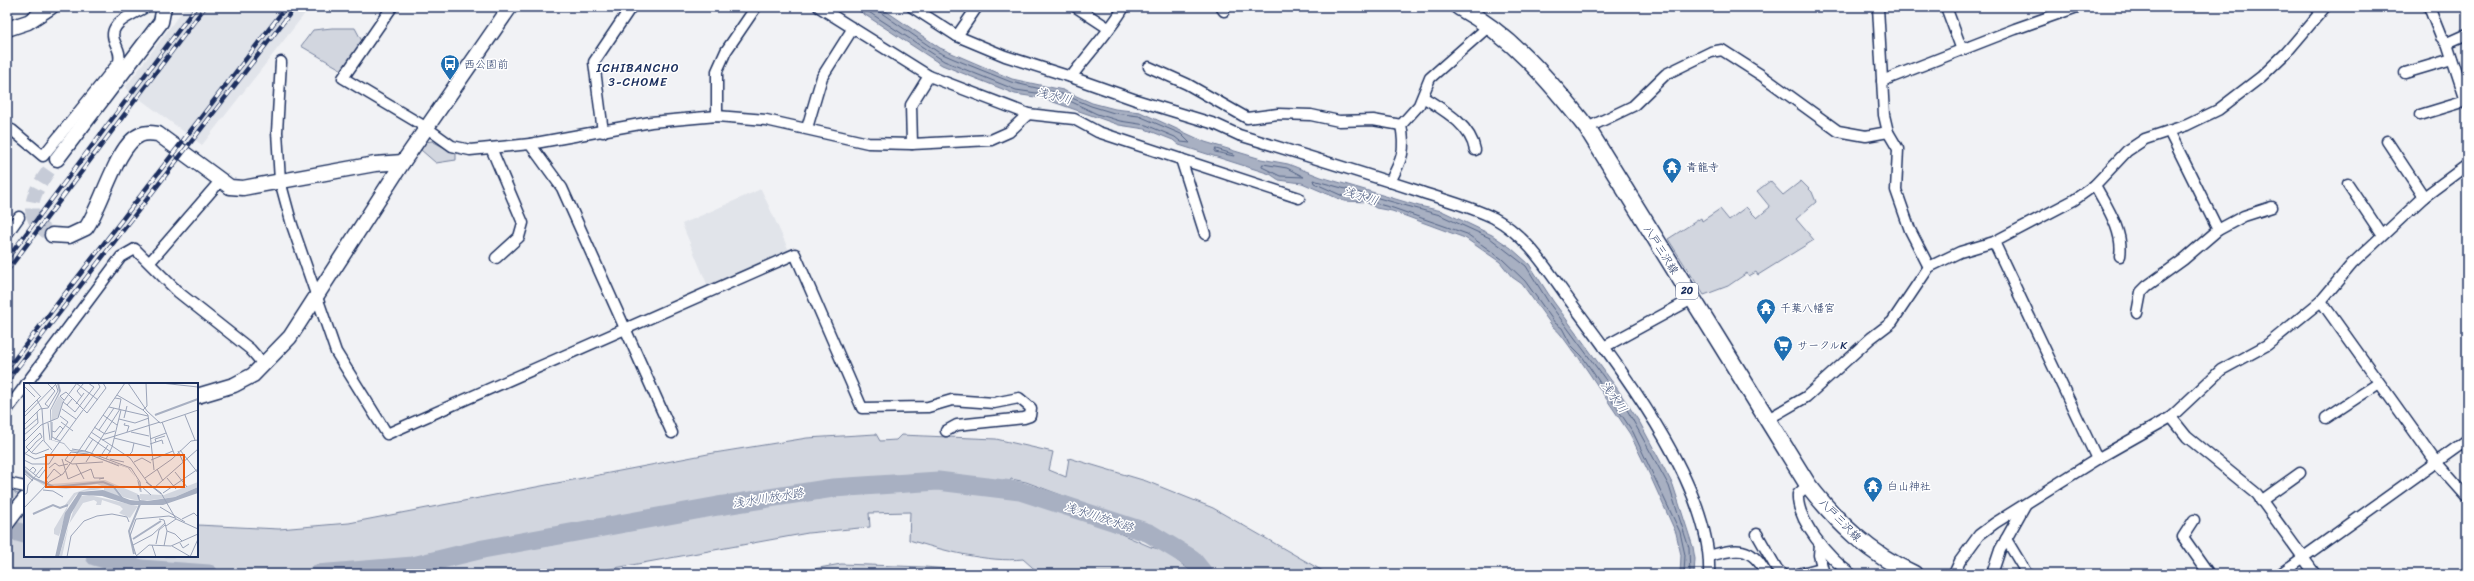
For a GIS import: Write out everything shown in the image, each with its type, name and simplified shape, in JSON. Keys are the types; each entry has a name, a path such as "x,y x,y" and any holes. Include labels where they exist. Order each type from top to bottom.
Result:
{"main road":[{"name":"八戸三沢線","path":"1459,7 1477,11 1489,26 1510,42 1549,80 1587,128 1808,484 1848,532 1874,552 1914,574"}],"street":[{"path":"7,29 28,22 51,7"},
{"path":"57,158 161,22 164,7"},
{"path":"392,7 343,78 426,128 452,146 470,150 530,144 603,132 651,122 717,116 766,120 807,128 868,143 912,144 991,140 1009,132 1028,114"},
{"path":"198,396 234,385 253,374 264,365 290,337 403,162 510,7"},
{"path":"603,132 594,62 631,7"},
{"path":"717,116 717,71 726,51 756,7"},
{"path":"819,7 929,76 1028,114 1074,119 1098,132 1300,198"},
{"path":"912,7 957,36 1005,56 1072,76 1136,100 1215,124 1239,135 1390,182 1494,218 1518,235 1534,253 1604,347 1636,392 1664,438 1688,487 1705,531 1709,556 1709,574"},
{"path":"957,36 976,7"},
{"path":"1076,7 1108,28"},
{"path":"1072,76 1108,28 1116,21 1124,7"},
{"path":"1878,7 1882,81 1888,132 1898,150 1896,190 1910,230 1929,268"},
{"path":"1946,7 1962,50"},
{"path":"1882,81 2077,7"},
{"path":"2314,7 2318,17"},
{"path":"1768,419 1806,397 1870,338 1892,322 1929,268 1960,252 1994,242 2074,200 2096,186 2127,150 2145,139 2169,131 2218,110 2261,77 2318,17 2325,7"},
{"path":"2420,115 2466,98 2446,43 2441,37 2429,7"},
{"path":"7,131 12,130 44,156 119,62 119,51 113,35 114,28 144,8"},
{"path":"1401,125 1419,105 1423,97 1425,84 1430,78 1489,26"},
{"path":"807,128 822,77 853,28"},
{"path":"2446,43 2467,34"},
{"path":"1587,128 1633,106 1666,74 1711,52 1722,50 1762,75 1838,131 1866,136 1888,132"},
{"path":"2405,73 2452,60"},
{"path":"281,62 277,132 280,181 316,297 336,352 387,434 626,327 795,254 862,408 928,407 952,400 994,403 1019,398 1032,408 1030,416 1024,418 957,425 946,431"},
{"path":"1149,67 1187,84 1247,118 1278,114 1311,115 1339,121 1374,120 1401,125"},
{"path":"912,144 911,105 929,76"},
{"path":"1423,97 1454,118 1469,135 1475,150"},
{"path":"1390,182 1404,156 1404,140 1401,125"},
{"path":"2169,131 2218,230"},
{"path":"52,235 69,236 86,228 92,220 125,148 139,135 148,132 158,134 230,187 243,188 375,164 403,162"},
{"path":"2387,141 2424,197"},
{"path":"530,144 562,188 626,327 672,433"},
{"path":"491,148 523,223 519,237 496,258"},
{"path":"1181,159 1205,234"},
{"path":"1954,574 1960,561 1980,535 2097,459 2172,417 2221,370 2267,345 2321,301 2352,264 2424,197 2467,165"},
{"path":"150,262 221,180"},
{"path":"2348,184 2382,235"},
{"path":"2096,186 2116,226 2121,247 2120,256"},
{"path":"2136,313 2141,292 2218,230 2244,216 2272,207"},
{"path":"7,234 19,217"},
{"path":"1994,242 2097,459"},
{"path":"27,383 121,256 134,248 150,262 178,292 250,349 264,365"},
{"path":"1604,347 1692,299"},
{"path":"2321,301 2436,462 2467,497"},
{"path":"2326,418 2379,382"},
{"path":"7,410 24,388"},
{"path":"2172,417 2187,437 2256,494 2315,574"},
{"path":"2280,574 2467,440"},
{"path":"2261,501 2300,473"},
{"path":"7,483 24,487"},
{"path":"1808,484 1798,494 1799,508 1826,552 1851,574"},
{"path":"7,524 24,500"},
{"path":"1992,574 2006,539 2026,504"},
{"path":"2194,520 2183,538 2209,574"},
{"path":"1757,534 1777,569 1782,574"},
{"path":"2006,539 2027,574"},
{"path":"1798,574 1823,571 1819,555 1820,544"},
{"path":"1709,556 1730,550 1748,552 1757,559 1766,574"}],"shaded area":[{"path":"185,7 310,7 202,145 125,88"},
{"path":"355,28 363,43 344,71 301,46 313,30"},
{"path":"432,141 456,154 456,160 436,163 421,150 425,142"},
{"path":"1770,181 1783,195 1801,181 1812,192 1816,202 1796,219 1814,240 1758,275 1756,272 1749,276 1747,273 1728,286 1704,295 1668,239 1701,218 1702,221 1720,209 1729,220 1746,207 1757,218 1770,207 1757,191"},
{"path":"761,189 790,253 709,289 682,224"},
{"path":"876,434 880,441 896,440 901,435 996,439 1053,452 1049,470 1066,477 1069,458 1146,481 1213,508 1328,574 1213,574 1190,550 1153,529 1026,482 1011,479 1006,493 1094,522 1151,547 1163,550 1195,574 1040,574 1023,559 1009,560 965,555 909,540 910,512 869,513 870,527 808,533 582,574 7,574 7,488 15,489 15,493 24,496 24,557 198,557 198,525 279,529 349,523 708,454 807,438"},
{"path":"841,564 924,567 1010,574 786,574"}],"water":[{"name":"浅水川","path":"853,7 880,7 940,48 1012,79 1063,90 1092,103 1115,109 1140,112 1205,142 1261,159 1288,164 1321,177 1419,206 1442,211 1492,235 1511,248 1529,264 1553,301 1616,387 1640,423 1673,485 1693,547 1695,559 1694,574 1680,574 1681,555 1676,533 1648,471 1630,434 1579,358 1553,327 1522,284 1512,277 1500,262 1465,238 1392,211 1376,208 1366,202 1344,201 1302,183 1279,180 1270,174 1179,145 1173,140 1145,129 1119,125 1042,98 1015,94 942,65"}],"waterway":[{"name":"浅水川放水路","path":"317,574 413,566 483,549 718,506 833,488 938,481 1020,491 1149,533 1192,559 1204,574"},
{"name":"浅水川放水路","path":"7,529 24,534"},
{"name":"浅水川放水路","path":"99,557 141,569 209,574"}],"tunnel":[{"path":"52,235 40,227 34,218 32,208 38,188 57,159"}],"railway":[{"path":"7,259 196,7"},
{"path":"7,271 205,7"},
{"path":"7,369 286,7"},
{"path":"7,381 295,7"}],"place":[{"name":"西公園前","path":"450,81"},
{"name":"青龍寺","path":"1672,184"},
{"name":"千葉八幡宮","path":"1766,325"},
{"name":"サークルK","path":"1783,362"},
{"name":"白山神社","path":"1873,503"}],"district":[{"name":"ICHIBANCHO 3-CHOME","path":"638,75"}]}
